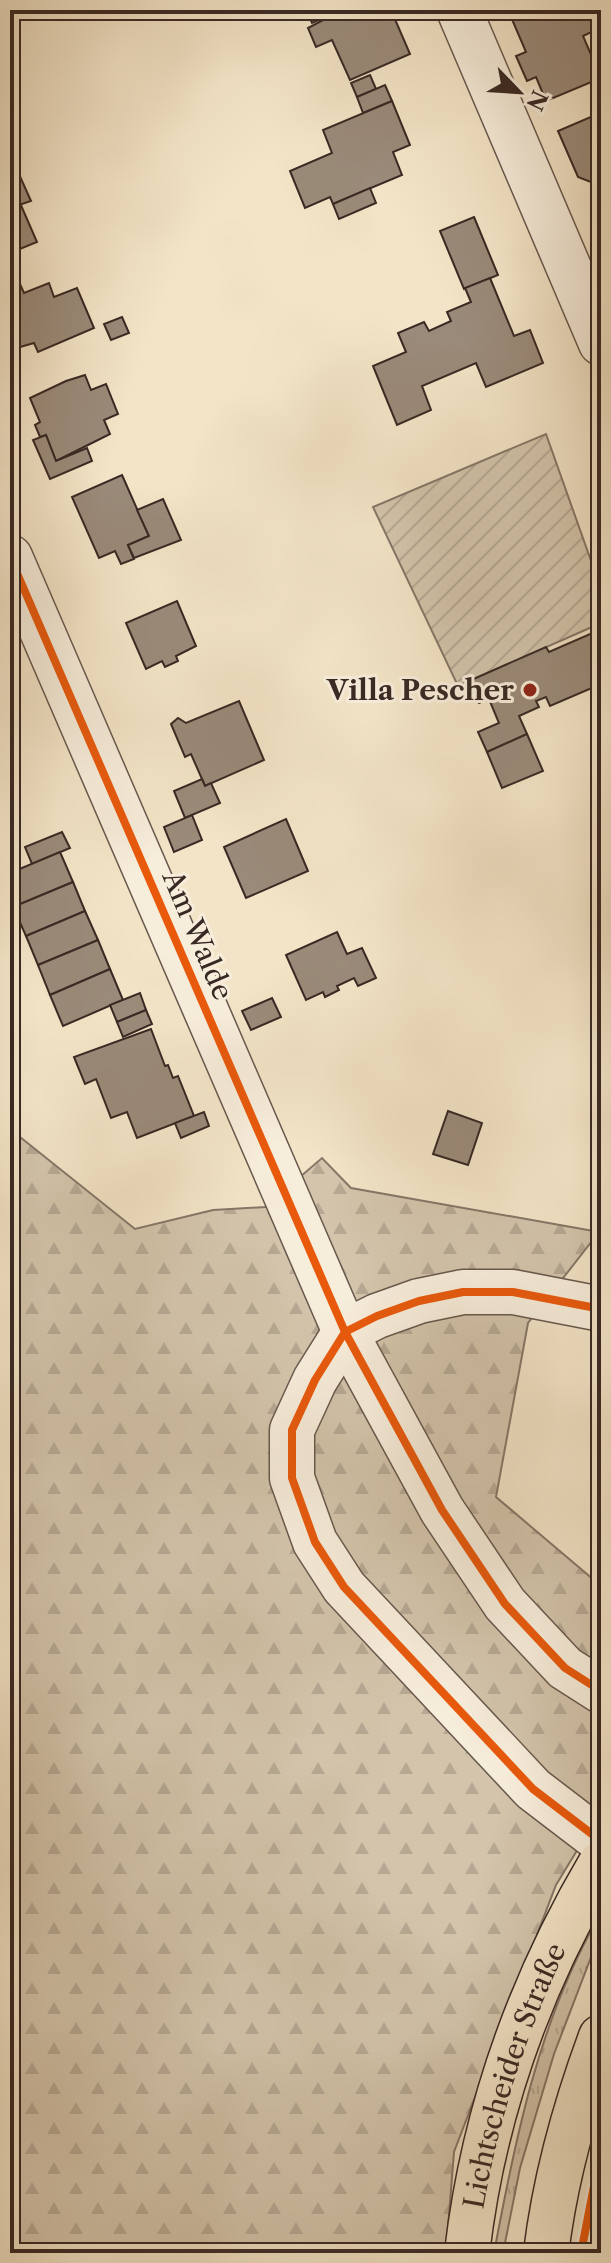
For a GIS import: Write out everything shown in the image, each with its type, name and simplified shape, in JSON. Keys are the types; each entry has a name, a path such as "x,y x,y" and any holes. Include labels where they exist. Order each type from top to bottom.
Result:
{"main road":[{"name":"Lichtscheider Straße","path":"467,2253 486,2139 515,2045 544,1973 578,1902 601,1863"},
{"path":"546,2253 561,2167 578,2101 601,2037"}],"street":[{"path":"459,10 601,343"},
{"name":"Am Walde","path":"10,557 345,1332 442,1510 505,1604 565,1668 601,1691"},
{"path":"601,1309 513,1292 463,1292 419,1301 377,1316 345,1332 315,1380 292,1430 292,1478 315,1542 344,1587 533,1789 601,1841"}],"green space":[{"path":"546,434 601,589 601,623 458,686 373,507"},
{"path":"10,1129 135,1229 213,1210 265,1207 322,1158 351,1188 599,1232 528,1323 496,1497 601,1586 601,1811 556,1885 454,2152 446,2253 10,2253"},
{"path":"597,1920 601,1921 601,1931 554,2054 520,2168 503,2253 494,2253 521,2125 544,2040 559,1999"}],"building":[{"path":"306,10 342,10 312,23"},
{"path":"342,10 391,10 410,54 350,80 332,40 316,47 308,28"},
{"path":"508,10 593,10 600,28 583,36 601,78 546,101 536,77 527,81 516,56 526,52"},
{"path":"370,75 376,89 357,97 351,83"},
{"path":"385,85 392,101 363,113 357,97"},
{"path":"392,101 410,145 393,152 402,175 333,204 330,197 305,208 290,171 332,153 323,130"},
{"path":"601,113 601,186 578,177 558,131"},
{"path":"18,172 31,201 10,208 10,175"},
{"path":"370,188 376,203 339,219 333,204"},
{"path":"601,188 601,219 595,203"},
{"path":"20,203 37,242 10,253 10,208"},
{"path":"474,217 498,275 464,289 440,231"},
{"path":"490,278 514,336 530,330 543,363 486,387 476,363 422,386 431,410 397,425 373,366 406,352 398,333 424,322 429,331 451,321 447,312 471,302 465,288"},
{"path":"49,283 54,297 77,288 94,328 38,352 34,343 10,350 10,288 20,284 24,293"},
{"path":"122,317 129,333 111,340 104,324"},
{"path":"85,375 91,390 106,384 118,414 104,420 110,434 56,461 46,435 40,437 35,425 40,422 30,398"},
{"path":"46,435 56,461 87,448 92,461 50,479 33,440"},
{"path":"122,475 149,536 128,545 134,559 121,564 115,551 99,558 72,497"},
{"path":"163,499 181,540 134,558 128,545 149,536 137,510"},
{"path":"177,601 196,646 176,656 178,661 165,667 162,661 146,669 126,623"},
{"name":"Villa Pescher","path":"597,631 601,638 601,684 550,706 546,697 536,701 539,707 519,716 527,734 487,752 478,732 499,723 489,699 479,703 469,681 546,647 549,652"},
{"path":"239,701 264,760 205,786 191,754 185,757 171,724 178,718 186,723"},
{"path":"527,734 543,771 502,788 487,752"},
{"path":"202,779 205,786 211,783 220,803 185,818 174,791"},
{"path":"192,815 202,840 174,852 164,827"},
{"path":"286,819 308,871 246,898 224,847"},
{"path":"62,832 70,848 32,864 25,847"},
{"path":"60,852 73,882 13,907 10,873"},
{"path":"73,882 85,911 26,936 13,907"},
{"path":"85,911 98,940 38,965 26,936"},
{"path":"337,932 347,954 362,948 376,978 358,986 354,978 337,986 339,990 325,997 323,992 306,1000 286,955"},
{"path":"98,940 110,969 50,995 38,965"},
{"path":"110,969 123,1000 63,1026 50,995"},
{"path":"140,993 146,1010 117,1022 110,1005"},
{"path":"272,998 281,1017 251,1030 242,1011"},
{"path":"146,1010 152,1024 123,1037 117,1022"},
{"path":"151,1029 165,1066 168,1065 173,1078 178,1076 194,1116 137,1138 127,1112 111,1118 96,1079 85,1084 74,1057"},
{"path":"448,1111 482,1123 468,1165 433,1154"},
{"path":"204,1112 209,1126 181,1138 175,1123"}],"cycle path":[{"path":"10,557 345,1332 442,1510 505,1604 565,1668 601,1691"},
{"path":"601,1309 513,1292 463,1292 419,1301 377,1316 345,1332 315,1380 292,1430 292,1478 315,1542 344,1587 533,1789 601,1841"},
{"path":"581,2253 601,2150"}],"place":[{"name":"Villa Pescher","path":"530,690"}]}
